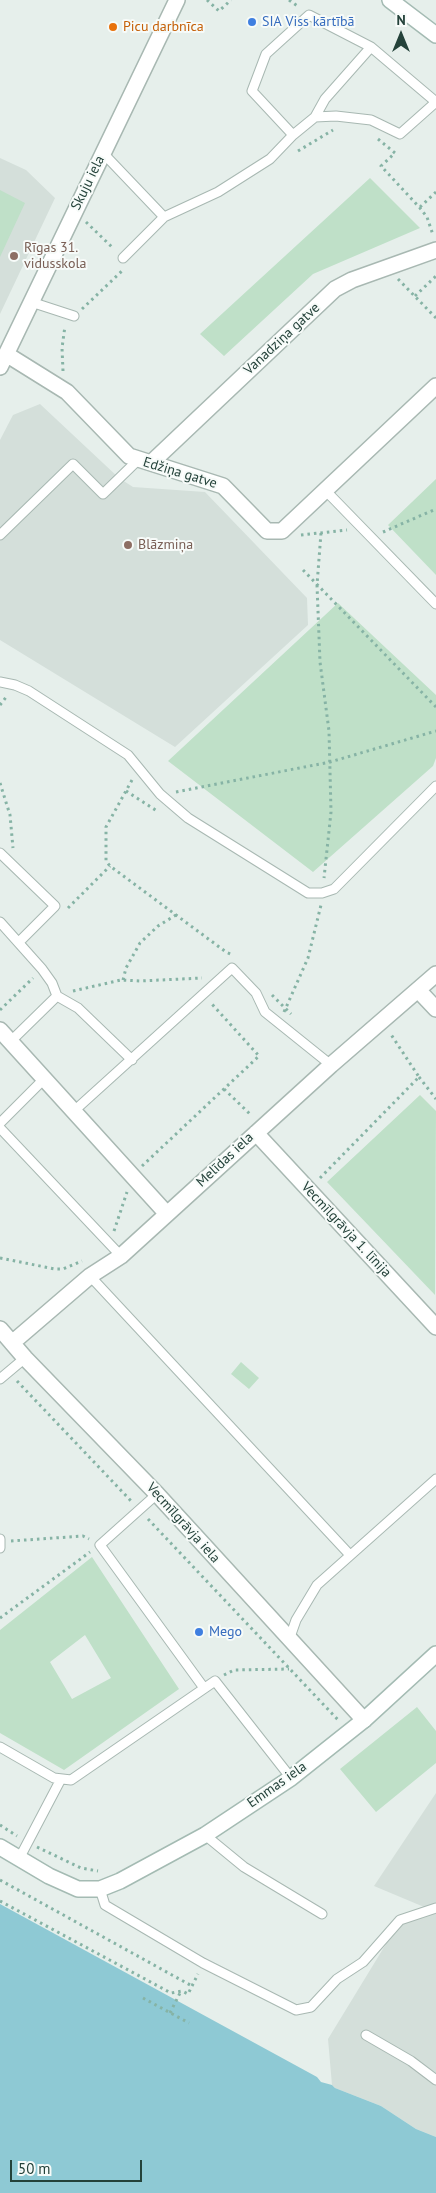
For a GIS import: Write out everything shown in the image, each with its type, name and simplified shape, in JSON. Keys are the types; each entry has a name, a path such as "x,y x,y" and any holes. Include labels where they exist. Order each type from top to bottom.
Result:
{"street":[{"name":"Skuju iela","path":"3,360 176,0"},
{"path":"390,0 436,35"},
{"name":"Vanadziņa gatve","path":"144,461 335,289 352,280 436,250"},
{"name":"Edžiņa gatve","path":"3,360 67,392 129,456 223,486 267,531 282,531 286,528"},
{"path":"286,528 436,386"},
{"name":"Melīdas iela","path":"12,1342 90,1276 121,1256 331,1065 419,991 436,974"},
{"path":"419,991 436,1009"},
{"path":"0,1030 167,1214"},
{"name":"Vecmīlgrāvja 1. līnija","path":"259,1130 309,1190 434,1322"},
{"name":"Vecmīlgrāvja iela","path":"0,1328 25,1358 157,1494 364,1720"},
{"name":"Emmas iela","path":"100,1889 120,1882 205,1835 291,1778 364,1720 436,1654"},
{"path":"2,1852 20,1857 49,1876 78,1889 100,1889"}],"lane":[{"path":"293,135 252,91 266,54 310,15 371,46 436,102 400,134 371,120 336,116 315,117"},
{"path":"123,258 164,217 226,188 270,159 293,135 315,117 325,99 371,46"},
{"path":"103,153 164,217"},
{"path":"31,302 74,316"},
{"path":"0,535 73,464 103,494 144,461"},
{"path":"326,491 436,604"},
{"path":"0,682 15,685 29,691 128,755 160,794 188,818 308,893 322,893 334,889 436,786"},
{"path":"0,853 55,906 19,942"},
{"path":"0,922 42,969 52,982 58,996 78,1008 132,1060"},
{"path":"74,1112 232,968 256,993 265,1012 331,1065"},
{"path":"11,1041 58,996"},
{"path":"0,1123 44,1079"},
{"path":"0,1128 121,1256"},
{"path":"90,1276 350,1555"},
{"path":"0,1379 25,1358"},
{"path":"289,1640 296,1620 318,1585 436,1479"},
{"path":"157,1494 100,1545 204,1688"},
{"path":"0,1540 0,1548"},
{"path":"0,1747 54,1778 71,1780 215,1681 291,1778"},
{"path":"20,1857 61,1779"},
{"path":"205,1835 244,1867 322,1914"},
{"path":"100,1889 105,1905 203,1963 296,2010 311,2007 337,1979 363,1962 400,1920 436,1908"},
{"path":"366,2035 411,2061 436,2080"}],"path":[{"path":"207,0 219,11 231,0"},
{"path":"294,154 334,129 341,128"},
{"path":"374,136 395,153 381,166 420,208 427,217 430,228"},
{"path":"420,208 436,192"},
{"path":"60,376 64,369 62,334 66,324 130,264 84,220"},
{"path":"395,276 436,318"},
{"path":"415,296 436,276"},
{"path":"371,537 436,510"},
{"path":"286,528 298,535 348,530 359,524"},
{"path":"279,1023 308,958 321,908 331,812 329,731 320,662 317,585 321,533"},
{"path":"303,570 436,707"},
{"path":"160,794 330,762 436,731"},
{"path":"141,769 106,827 106,861 110,866 226,952 234,955"},
{"path":"0,782 10,815 15,866"},
{"path":"126,791 159,812"},
{"path":"62,915 110,866"},
{"path":"315,908 326,907"},
{"path":"123,980 126,968 140,943 158,926 176,915"},
{"path":"0,1010 42,969"},
{"path":"58,996 74,990 123,980 205,978 213,985"},
{"path":"68,984 74,990"},
{"path":"266,988 297,1021"},
{"path":"0,1258 63,1269 105,1249 110,1243 132,1175 259,1056 204,995"},
{"path":"383,1021 419,1077 436,1099"},
{"path":"309,1190 419,1077"},
{"path":"224,1089 259,1130"},
{"path":"8,1372 340,1722"},
{"path":"0,1540 83,1536"},
{"path":"0,1618 100,1545"},
{"path":"215,1681 234,1670 290,1669"},
{"path":"0,1826 28,1843 81,1868 104,1873"},
{"path":"0,1880 192,1986"},
{"path":"0,1901 171,1993 182,1991 188,1994 203,1963"},
{"path":"170,2013 182,1991"},
{"path":"143,1998 189,2023"}],"shaded area":[{"name":"Rīgas 31. vidusskola","path":"0,158 26,170 55,198 0,314"},
{"name":"Blāzmiņa","path":"40,404 119,478 133,487 205,492 307,598 308,625 175,747 0,640 0,440 13,415"},
{"path":"436,1793 436,1912 374,1886"},
{"path":"421,1907 436,1914 436,2137 416,2129 381,2106 335,2088 332,2085 328,2039 400,1921"}],"green space":[{"path":"370,178 420,228 313,274 224,356 200,334"},
{"path":"0,190 25,203 0,257"},
{"path":"436,479 436,575 388,525"},
{"path":"338,603 436,695 436,758 433,766 313,872 168,761"},
{"path":"420,1095 436,1111 435,1295 327,1182"},
{"path":"241,1362 259,1378 249,1389 231,1374"},
{"path":"92,1557 179,1689 64,1770 0,1733 0,1630","holes":["85,1635 111,1678 72,1699 50,1662"]},
{"path":"417,1707 436,1731 436,1763 376,1812 340,1769"}],"water":[{"path":"0,1904 317,2077 321,2082 381,2106 416,2129 436,2137 436,2193 0,2193"}],"place":[{"name":"SIA Viss kārtībā","path":"252,22"},
{"name":"Picu darbnīca","path":"113,27"},
{"name":"Rīgas 31. vidusskola","path":"14,256"},
{"name":"Blāzmiņa","path":"128,545"},
{"name":"Mego","path":"199,1632"}]}
